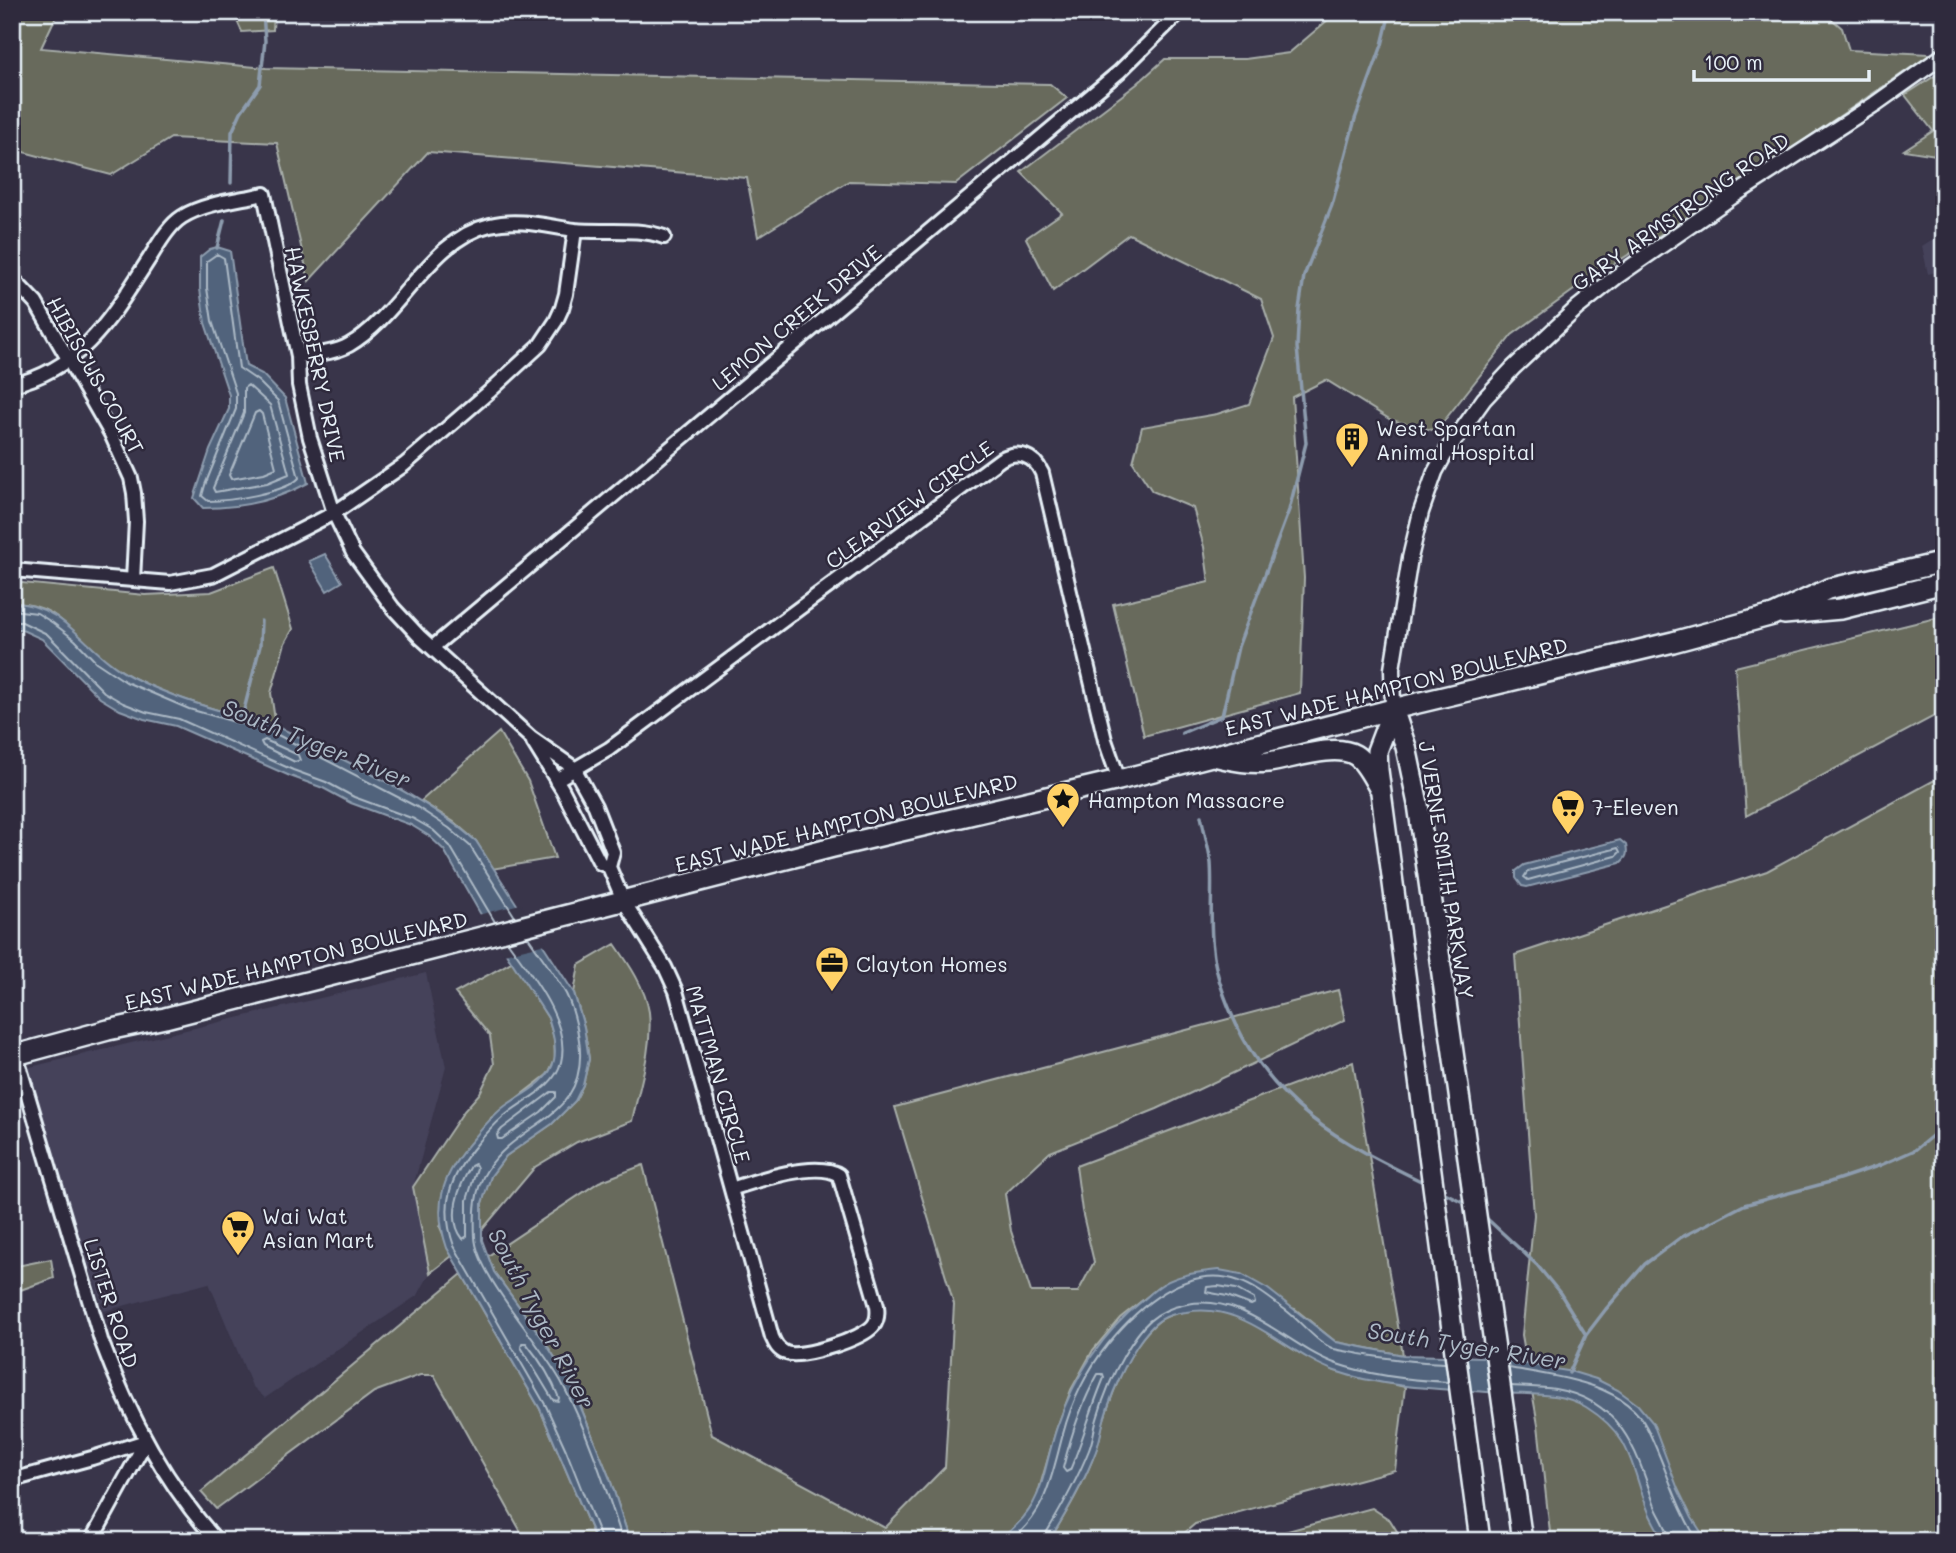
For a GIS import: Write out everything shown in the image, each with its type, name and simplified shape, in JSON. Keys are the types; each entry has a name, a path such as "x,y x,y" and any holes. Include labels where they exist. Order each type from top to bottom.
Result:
{"main road":[{"name":"EAST WADE HAMPTON BOULEVARD","path":"14,1056 623,900 1119,780 1393,709 1648,649 1773,615 1828,589 1944,562"},
{"name":"EAST WADE HAMPTON BOULEVARD","path":"1773,615 1841,609 1944,583"},
{"path":"1393,709 1377,751 1380,790 1480,1541"},
{"name":"J VERNE SMITH PARKWAY","path":"1393,709 1406,747 1418,804 1452,1060 1472,1182 1522,1541"},
{"path":"1209,755 1241,762 1267,762 1330,750 1344,751 1356,755 1380,790"}],"street":[{"name":"LEMON CREEK DRIVE","path":"433,648 1119,72 1180,12"},
{"name":"GARY ARMSTRONG ROAD","path":"1393,709 1392,669 1410,558 1421,512 1431,481 1446,452 1484,399 1577,307 1616,277 1944,55"},
{"name":"HAWKESBERRY DRIVE","path":"68,359 105,327 166,233 181,218 199,209 264,194 298,356 302,400 317,462 334,513 353,553 366,574 407,623 531,738 574,768 595,806 613,852 610,867 623,900"},
{"path":"298,356 348,346 362,336 457,239 488,225 513,222 575,230 650,232 664,237"},
{"path":"12,570 170,583 213,575 334,513 404,465 540,345 562,308 575,230"},
{"name":"HIBISCUS COURT","path":"12,278 36,303 111,434 131,478 136,521 133,580"},
{"path":"12,385 41,377 68,359"},
{"name":"CLEARVIEW CIRCLE","path":"574,768 608,749 1001,459 1017,454 1033,459 1042,473 1105,740 1119,780"},
{"name":"HAWKESBERRY DRIVE","path":"531,738 600,863 610,867"},
{"path":"556,780 574,768"},
{"name":"MATTMAN CIRCLE","path":"623,900 673,983 772,1337 780,1350 794,1355 847,1340 869,1330 876,1322 877,1306 839,1175 824,1169 777,1176 731,1189"},
{"name":"LISTER ROAD","path":"14,1056 101,1340 128,1408 187,1504 217,1541"},
{"path":"12,1480 146,1441"},
{"path":"91,1541 146,1441"}],"shaded area":[{"path":"1944,232 1944,270 1928,274 1922,246"},
{"path":"426,973 446,1067 413,1187 430,1273 418,1295 265,1398 252,1386 209,1283 104,1311 26,1068"}],"green space":[{"path":"12,12 58,12 41,48 266,68 1050,84 1067,98 956,184 849,181 758,237 747,178 428,152 309,281 277,143 171,138 111,175 12,149"},
{"path":"233,12 274,12 273,30 242,32"},
{"path":"1331,12 1824,12 1842,28 1849,50 1931,54 1725,194 1585,282 1512,335 1436,431 1391,420 1326,380 1292,397 1304,578 1300,693 1144,736 1113,604 1209,582 1204,547 1193,508 1152,491 1133,462 1142,427 1217,414 1249,404 1274,338 1261,299 1129,234 1053,291 1026,238 1062,213 1021,172 1137,84 1165,59 1245,59 1289,53 1329,19"},
{"path":"1944,70 1944,154 1904,150 1933,131 1905,95"},
{"path":"274,568 293,629 285,643 271,693 276,727 163,692 101,657 52,614 28,604 12,603 12,582 145,595 211,592"},
{"path":"1944,616 1944,711 1746,816 1735,667"},
{"path":"499,732 528,781 555,858 492,869 476,841 454,822 421,801"},
{"path":"1944,775 1944,1541 1551,1541 1538,1425 1522,1335 1534,1215 1515,955 1767,871"},
{"path":"615,944 640,985 649,1012 647,1053 632,1121 577,1142 535,1167 482,1230 482,1203 491,1176 506,1156 552,1124 575,1101 583,1085 589,1059 584,1027 574,993 579,965"},
{"path":"513,961 548,1018 554,1038 555,1059 548,1074 491,1118 440,1227 452,1256 430,1273 413,1187 464,1111 480,1093 494,1064 490,1036 455,993"},
{"path":"1338,990 1345,1020 1157,1109 1050,1152 1005,1194 1011,1231 1031,1292 1078,1292 1094,1262 1082,1211 1076,1166 1353,1062 1403,1355 1336,1342 1295,1309 1163,1284 1120,1318 1093,1350 1071,1390 1056,1430 1036,1500 1017,1527 997,1541 630,1541 610,1479 571,1383 494,1272 488,1256 599,1182 643,1165 712,1435 885,1528 945,1467 954,1304 895,1107"},
{"path":"51,1259 54,1278 12,1293 12,1267"},
{"path":"462,1274 540,1409 596,1541 526,1541 434,1375 420,1375 374,1392 216,1509 201,1492"},
{"path":"1200,1309 1223,1311 1250,1322 1294,1350 1335,1371 1405,1387 1395,1470 1195,1524 1175,1541 1049,1541 1087,1474 1113,1393 1132,1353 1149,1330 1163,1318"},
{"path":"1372,1508 1390,1520 1403,1541 1251,1541"}],"water":[{"path":"217,247 230,251 246,366 262,374 285,398 308,483 257,502 203,508 194,498 210,450 229,409 229,395 205,323 200,289 200,257"},
{"path":"325,554 342,582 327,591 309,561"},
{"path":"12,603 31,605 47,611 116,668 132,677 198,704 278,727 358,767 428,806 476,841 574,993 584,1027 589,1059 583,1085 575,1101 552,1124 506,1156 491,1176 482,1203 482,1240 494,1272 571,1383 610,1479 630,1541 596,1541 540,1409 447,1248 442,1231 440,1216 443,1188 455,1163 497,1113 547,1075 554,1060 555,1049 548,1018 480,913 444,850 429,836 411,825 351,803 323,788 176,726 120,710 100,698 42,639 20,629 12,629"},
{"path":"1620,840 1626,845 1627,851 1626,857 1620,863 1527,887 1522,886 1516,878 1516,871 1524,865"},
{"path":"1219,1270 1241,1274 1268,1289 1336,1342 1403,1355 1485,1357 1573,1372 1618,1390 1638,1405 1653,1423 1678,1489 1707,1541 1664,1541 1649,1513 1622,1441 1602,1418 1577,1402 1546,1395 1418,1387 1355,1377 1316,1363 1245,1321 1207,1311 1183,1312 1160,1320 1133,1351 1113,1395 1086,1474 1049,1541 997,1541 1025,1516 1033,1503 1057,1427 1072,1391 1090,1358 1113,1328 1163,1284 1183,1276"}],"pier":[{"path":"520,904 546,944 504,954 478,915"}],"waterway":[{"path":"231,183 232,132 241,112 260,85 265,41 263,12"},
{"path":"1182,733 1222,716 1238,647 1289,510 1306,443 1297,347 1304,276 1332,205 1355,119 1382,45 1390,12"},
{"path":"217,248 224,220"},
{"name":"South Tyger River","path":"242,718 260,646 261,621"},
{"path":"1201,816 1211,863 1211,928 1216,966 1229,1007 1248,1047 1267,1074 1311,1118 1364,1152 1425,1183"},
{"name":"South Tyger River","path":"1569,1373 1586,1335 1606,1309 1645,1264 1680,1238 1744,1205 1881,1165 1915,1150 1944,1126"},
{"path":"1441,1191 1469,1205"},
{"path":"1483,1215 1537,1265 1560,1293 1586,1335"}],"place":[{"name":"West Spartan Animal Hospital","path":"1352,469"},
{"name":"Hampton Massacre","path":"1063,829"},
{"name":"7-Eleven","path":"1568,836"},
{"name":"Clayton Homes","path":"832,993"},
{"name":"Wai Wat Asian Mart","path":"238,1257"}]}
